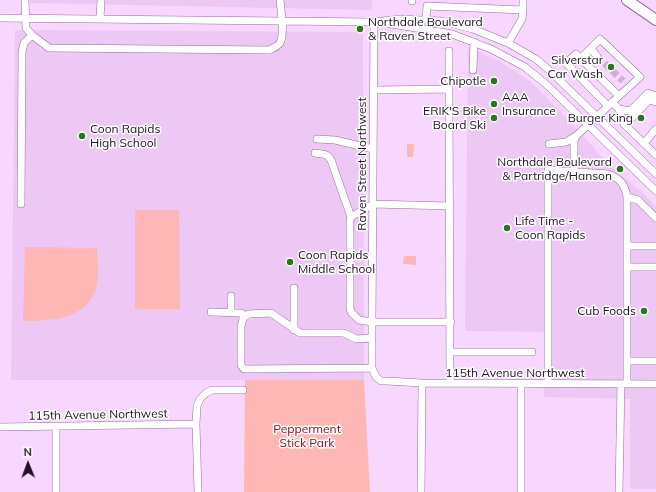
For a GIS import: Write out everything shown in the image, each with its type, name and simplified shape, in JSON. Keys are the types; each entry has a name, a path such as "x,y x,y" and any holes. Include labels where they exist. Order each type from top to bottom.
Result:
{"highway":[{"path":"627,0 656,20"}],"street":[{"path":"25,0 26,28 48,48 254,50 269,50 275,48 280,43 282,35 280,0"},
{"path":"100,19 101,0"},
{"path":"508,43 522,19 523,0"},
{"path":"426,20 428,3 523,10"},
{"path":"0,18 382,22 452,34 508,57 525,67 547,85 656,191"},
{"path":"382,22 398,19 442,21 473,29 508,43 536,59 550,70 656,174"},
{"name":"Raven Street Northwest","path":"374,22 372,368 376,377"},
{"path":"21,204 22,52 24,43 32,35"},
{"path":"549,144 566,142 576,136 640,77 600,39 581,58"},
{"path":"473,70 474,42"},
{"path":"591,49 597,56"},
{"path":"449,51 450,383"},
{"path":"619,96 576,54 566,63 610,104 620,109 630,111 648,93 656,96"},
{"path":"624,81 629,87"},
{"path":"374,90 449,90"},
{"path":"624,125 649,100 656,102"},
{"path":"620,109 624,125 654,152 640,159"},
{"path":"644,143 656,129"},
{"path":"574,171 574,141 576,136"},
{"path":"317,139 335,140 373,149"},
{"path":"315,153 325,154 332,160 352,217"},
{"path":"548,384 548,170 608,174 616,177 625,187 627,197 628,361 624,384 619,492"},
{"path":"627,197 638,200 656,218"},
{"path":"450,206 373,204 352,217 350,221 350,308 351,312 359,320 372,322 451,322"},
{"path":"627,246 656,246"},
{"path":"627,267 656,267"},
{"path":"294,288 294,330"},
{"path":"231,296 231,313"},
{"path":"211,312 244,313 246,316"},
{"path":"372,338 356,339 344,333 300,333 271,313 249,314 243,318 241,327 241,365 244,369 372,368"},
{"path":"450,352 532,352"},
{"path":"628,361 656,361"},
{"name":"115th Avenue Northwest","path":"376,377 387,381 422,383 656,384"},
{"path":"421,492 422,383"},
{"path":"521,384 521,492"},
{"path":"198,492 196,424 197,406 200,399 212,390 243,390"},
{"name":"115th Avenue Northwest","path":"0,427 196,424"},
{"path":"56,426 56,492"}],"shaded area":[{"path":"30,0 372,0 372,10 30,3"},
{"path":"15,30 363,32 364,380 11,380"},
{"path":"468,47 499,61 530,81 604,159 656,206 656,489 630,489 630,399 544,397 544,332 465,331"}],"green space":[{"path":"407,144 414,144 413,157 407,157"},
{"path":"135,210 179,210 180,309 135,309"},
{"path":"25,247 97,248 98,273 96,288 85,307 76,313 56,319 23,321"},
{"path":"404,256 416,256 416,265 403,264"},
{"name":"Pepperment Stick Park","path":"245,380 364,380 370,492 244,492"}],"tunnel":[{"path":"597,56 623,81"}],"place":[{"name":"Northdale Boulevard & Raven Street","path":"360,29"},
{"name":"Silverstar Car Wash","path":"611,67"},
{"name":"Chipotle","path":"494,81"},
{"name":"AAA Insurance","path":"494,104"},
{"name":"ERIK'S Bike Board Ski","path":"494,118"},
{"name":"Burger King","path":"641,118"},
{"name":"Coon Rapids High School","path":"82,136"},
{"name":"Northdale Boulevard & Partridge/Hanson","path":"620,169"},
{"name":"Life Time - Coon Rapids","path":"507,228"},
{"name":"Coon Rapids Middle School","path":"290,262"},
{"name":"Cub Foods","path":"644,311"}]}
